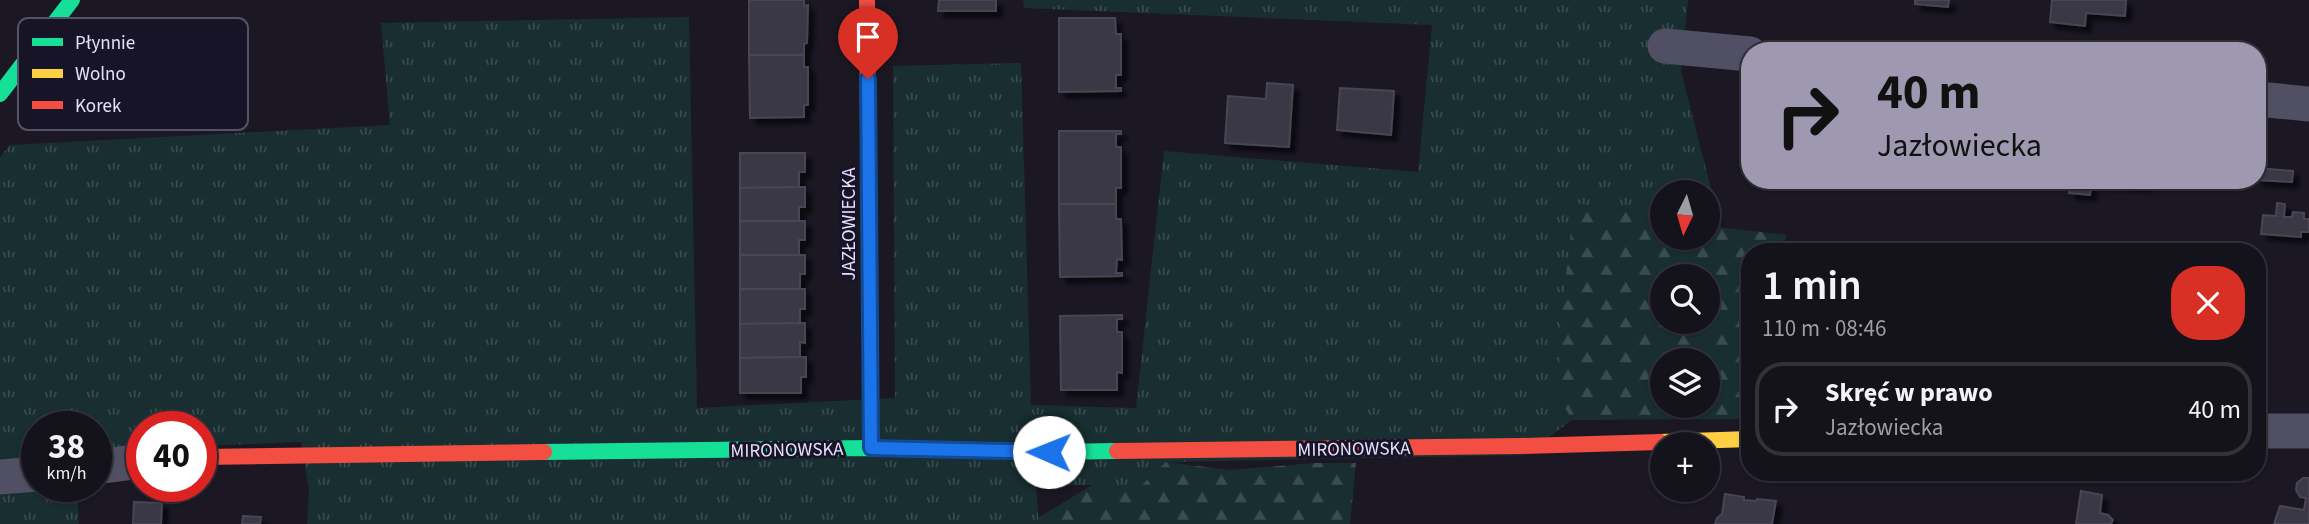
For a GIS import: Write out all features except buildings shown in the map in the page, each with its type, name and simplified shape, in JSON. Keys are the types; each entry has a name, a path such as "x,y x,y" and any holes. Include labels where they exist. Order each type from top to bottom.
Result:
{"street":[{"path":"58,18 72,0"},
{"name":"JAZŁOWIECKA","path":"867,0 871,448"},
{"path":"1664,46 1741,53"},
{"path":"0,94 18,70"},
{"path":"2266,100 2309,104"},
{"path":"2266,431 2309,431"},
{"name":"MIRONOWSKA","path":"217,457 871,448 1049,452 1520,446 1741,439"},
{"path":"0,477 21,475"}],"green space":[{"path":"1023,0 1688,0 1681,71 1709,180 1650,180 1650,216 1574,203 1557,394 1572,420 1525,455 1166,462 1159,485 1036,485 1039,524 307,524 309,489 301,442 217,445 217,411 126,411 126,450 112,451 112,411 21,411 21,460 0,461 0,157 10,145 390,125 381,23 689,17 697,408 895,398 893,66 1021,63 1031,405 1136,408 1164,151 1418,172 1432,25 1024,8"},
{"path":"1574,203 1650,216 1650,250 1720,250 1720,227 1786,235 1785,243 1741,243 1741,419 1572,420 1557,394"},
{"path":"1166,462 1231,470 1314,463 1356,463 1350,524 1039,524 1038,518 1092,485 1142,485"},
{"path":"0,484 21,485 21,502 78,502 79,524 0,524"}],"traffic: fast":[{"path":"58,18 72,0"},
{"path":"0,94 18,70"},
{"path":"870,351 871,448"},
{"path":"544,452 871,448 1117,451"}],"traffic: slow":[{"path":"1720,440 1741,439"}],"traffic: jam":[{"path":"867,0 870,351"},
{"path":"1117,451 1650,442"},
{"path":"217,457 544,452"}],"route":[{"path":"868,79 871,448 1049,452"}]}
